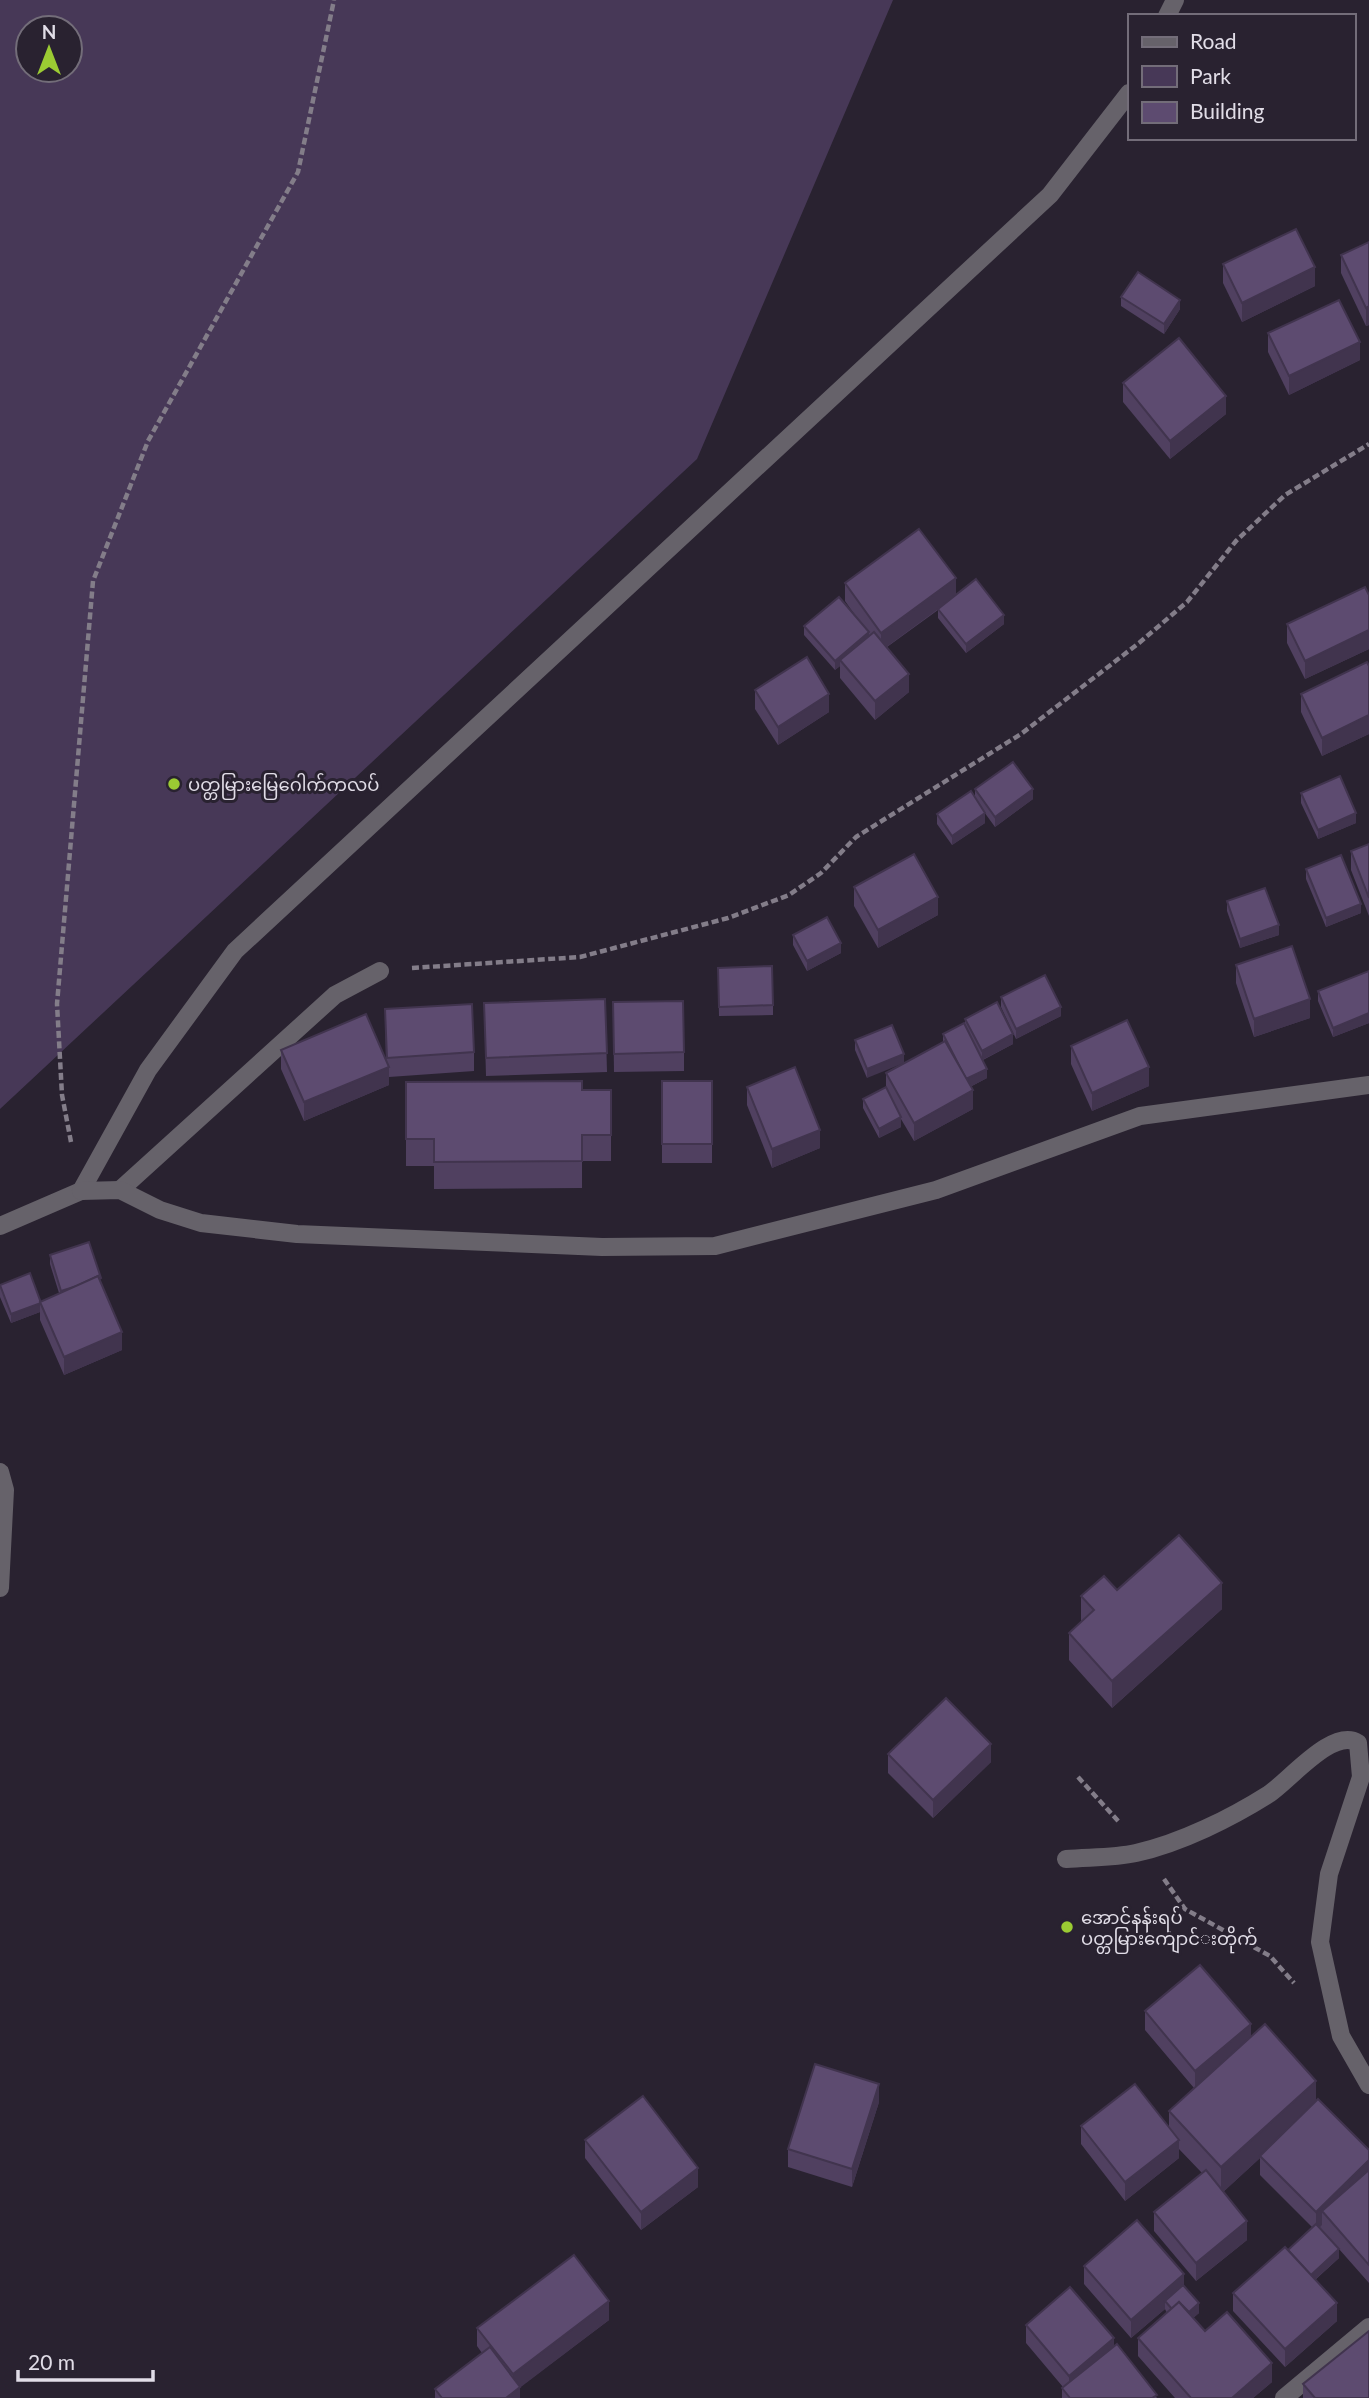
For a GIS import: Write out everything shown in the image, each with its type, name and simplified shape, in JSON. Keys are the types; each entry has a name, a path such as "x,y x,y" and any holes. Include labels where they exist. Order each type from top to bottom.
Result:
{"street":[{"path":"81,1191 148,1070 235,951 1050,195 1128,94"},
{"path":"120,1189 335,995 380,971"},
{"path":"0,1226 81,1191 120,1189 160,1210 201,1223 297,1234 603,1247 715,1246 936,1190 1140,1116 1369,1085"},
{"path":"0,1242 16,1218"},
{"path":"0,1472 5,1490 0,1588"},
{"path":"1066,1859 1144,1850 1232,1818 1280,1787 1327,1746 1346,1739 1358,1743 1362,1777 1329,1874 1320,1942 1341,2036 1369,2085"},
{"path":"1284,2398 1369,2327"}],"path":[{"path":"81,1191 62,1096 57,1004 93,581 148,441 298,172 334,0"},
{"path":"380,971 580,957 728,918 789,894 821,873 856,837 1021,734 1139,643 1187,602 1236,541 1285,495 1369,444"},
{"path":"1079,1777 1144,1850 1185,1909 1270,1956 1297,1986"}],"green space":[{"name":"ပတ္တမြားမြေဂေါက်ကလပ်","path":"0,0 893,0 697,459 0,1109"}],"building":[{"path":"1296,229 1315,267 1242,303 1223,264"},
{"path":"1369,242 1369,306 1366,308 1341,255"},
{"path":"1138,272 1180,300 1164,324 1121,297"},
{"path":"1339,300 1360,342 1289,376 1268,333"},
{"path":"1179,338 1226,396 1170,441 1123,383"},
{"path":"919,529 956,578 881,633 845,583"},
{"path":"976,579 1004,615 966,644 938,609"},
{"path":"1365,587 1369,595 1369,630 1305,661 1287,624"},
{"path":"839,597 869,632 835,661 804,626"},
{"path":"874,632 909,674 875,701 840,660"},
{"path":"807,657 829,694 778,727 755,690"},
{"path":"1367,662 1369,715 1322,738 1301,694"},
{"path":"1013,762 1033,789 995,817 975,789"},
{"path":"1340,776 1356,813 1318,830 1301,793"},
{"path":"971,791 985,813 952,836 937,814"},
{"path":"1369,844 1369,898 1351,851"},
{"path":"914,854 938,897 878,930 854,887"},
{"path":"1341,855 1361,904 1326,918 1306,869"},
{"path":"1265,888 1279,925 1240,939 1227,901"},
{"path":"827,917 841,943 807,961 793,935"},
{"path":"1292,946 1310,999 1254,1019 1236,965"},
{"path":"772,966 773,1005 719,1007 718,968"},
{"path":"1369,971 1369,1013 1333,1028 1318,991"},
{"path":"1045,975 1061,1007 1016,1029 1001,997"},
{"path":"605,999 607,1053 486,1058 484,1003"},
{"path":"683,1001 684,1052 614,1054 613,1002"},
{"path":"997,1002 1013,1034 982,1051 965,1019"},
{"path":"472,1004 474,1052 387,1058 385,1009"},
{"path":"366,1014 389,1067 304,1102 281,1050"},
{"path":"1127,1020 1149,1067 1092,1093 1071,1046"},
{"path":"964,1023 987,1069 966,1079 943,1034"},
{"path":"892,1025 904,1054 867,1069 855,1040"},
{"path":"945,1041 973,1090 914,1123 886,1073"},
{"path":"795,1067 820,1130 772,1149 747,1087"},
{"path":"582,1081 582,1090 611,1090 611,1135 582,1135 582,1161 434,1162 434,1139 406,1139 406,1082"},
{"path":"662,1081 712,1081 712,1144 662,1144"},
{"path":"886,1087 901,1117 879,1129 863,1099"},
{"path":"89,1242 101,1278 98,1276 61,1291 50,1255"},
{"path":"30,1273 41,1303 11,1314 0,1285"},
{"path":"98,1276 122,1332 64,1357 40,1302"},
{"path":"1179,1535 1222,1583 1112,1681 1069,1633 1094,1610 1081,1596 1104,1576 1117,1590"},
{"path":"946,1698 991,1744 933,1800 888,1754"},
{"path":"1200,1965 1251,2024 1195,2071 1145,2011"},
{"path":"1265,2024 1316,2081 1221,2167 1169,2111"},
{"path":"815,2064 879,2084 852,2169 788,2149"},
{"path":"1135,2084 1179,2140 1125,2182 1081,2126"},
{"path":"643,2096 698,2168 641,2212 585,2140"},
{"path":"1318,2099 1369,2150 1369,2160 1316,2212 1260,2156"},
{"path":"1206,2170 1247,2221 1196,2263 1154,2212"},
{"path":"1369,2170 1369,2265 1322,2211"},
{"path":"1137,2220 1184,2274 1131,2320 1084,2266"},
{"path":"1316,2224 1339,2249 1311,2275 1288,2250"},
{"path":"1285,2247 1337,2303 1285,2349 1233,2293"},
{"path":"574,2255 609,2301 513,2374 477,2328"},
{"path":"1183,2285 1199,2303 1189,2312 1179,2302 1172,2309 1165,2301"},
{"path":"1070,2287 1114,2338 1069,2376 1026,2325"},
{"path":"1179,2302 1205,2331 1227,2312 1272,2363 1232,2398 1191,2398 1138,2338"},
{"path":"1369,2331 1369,2398 1315,2398 1303,2384"},
{"path":"1117,2344 1157,2395 1152,2398 1070,2398 1062,2388"},
{"path":"490,2347 520,2387 506,2398 442,2398 435,2389"}],"place":[{"name":"ပတ္တမြားမြေဂေါက်ကလပ်","path":"174,784"},
{"name":"အောင်နန်းရပ် ပတ္တမြား‌ကျောင်‌းတိုက်","path":"1067,1927"}]}
